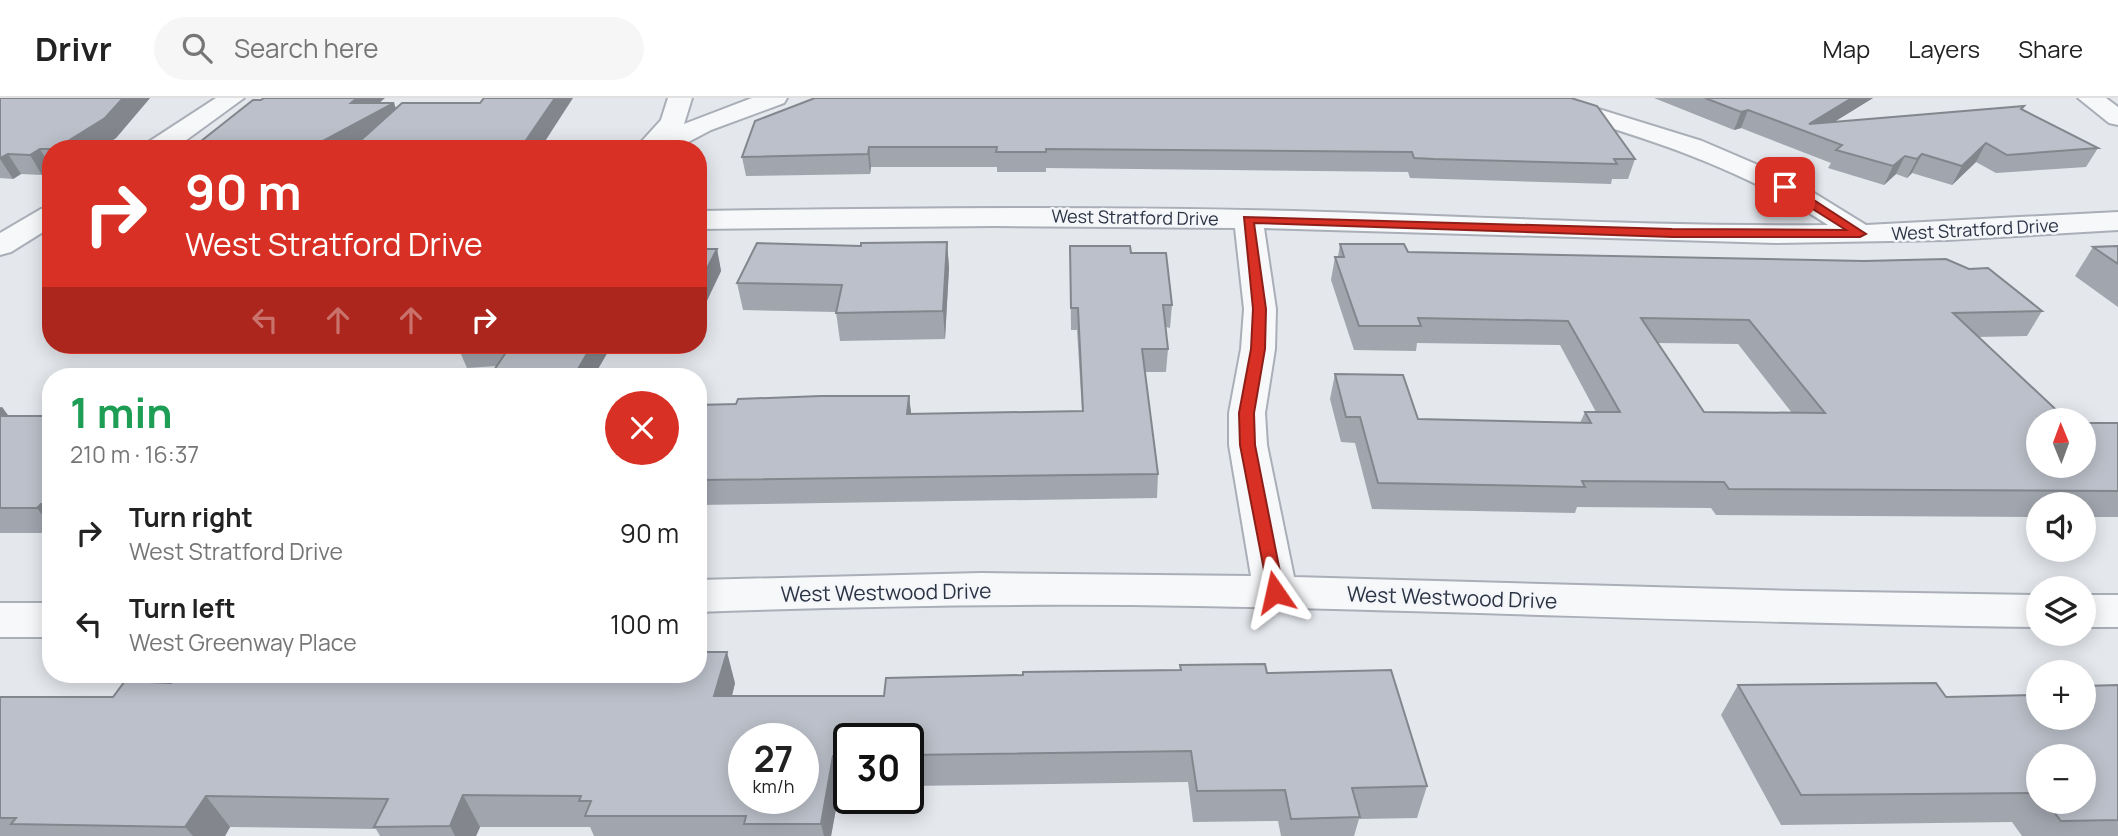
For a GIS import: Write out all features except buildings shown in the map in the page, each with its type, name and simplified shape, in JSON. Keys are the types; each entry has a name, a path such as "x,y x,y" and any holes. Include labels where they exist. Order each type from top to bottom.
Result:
{"street":[{"path":"169,140 232,98"},
{"path":"658,140 673,122 680,98"},
{"path":"670,140 775,98"},
{"path":"1536,98 1633,127 1759,174 1796,193 1860,234"},
{"path":"2090,98 2118,118"},
{"name":"West Stratford Drive","path":"707,220 965,216 1248,219 1672,233 1860,234 2118,221"},
{"path":"1248,219 1260,309 1258,349 1247,413 1248,445 1275,592"},
{"path":"19,235 42,221"},
{"name":"West Westwood Drive","path":"707,596 945,589 1275,592 1864,610 2026,611"},
{"path":"2096,611 2118,611"},
{"path":"0,620 42,620"}],"route":[{"path":"1275,592 1248,445 1247,413 1258,349 1260,309 1248,219 1672,233 1860,234 1785,187"}]}
